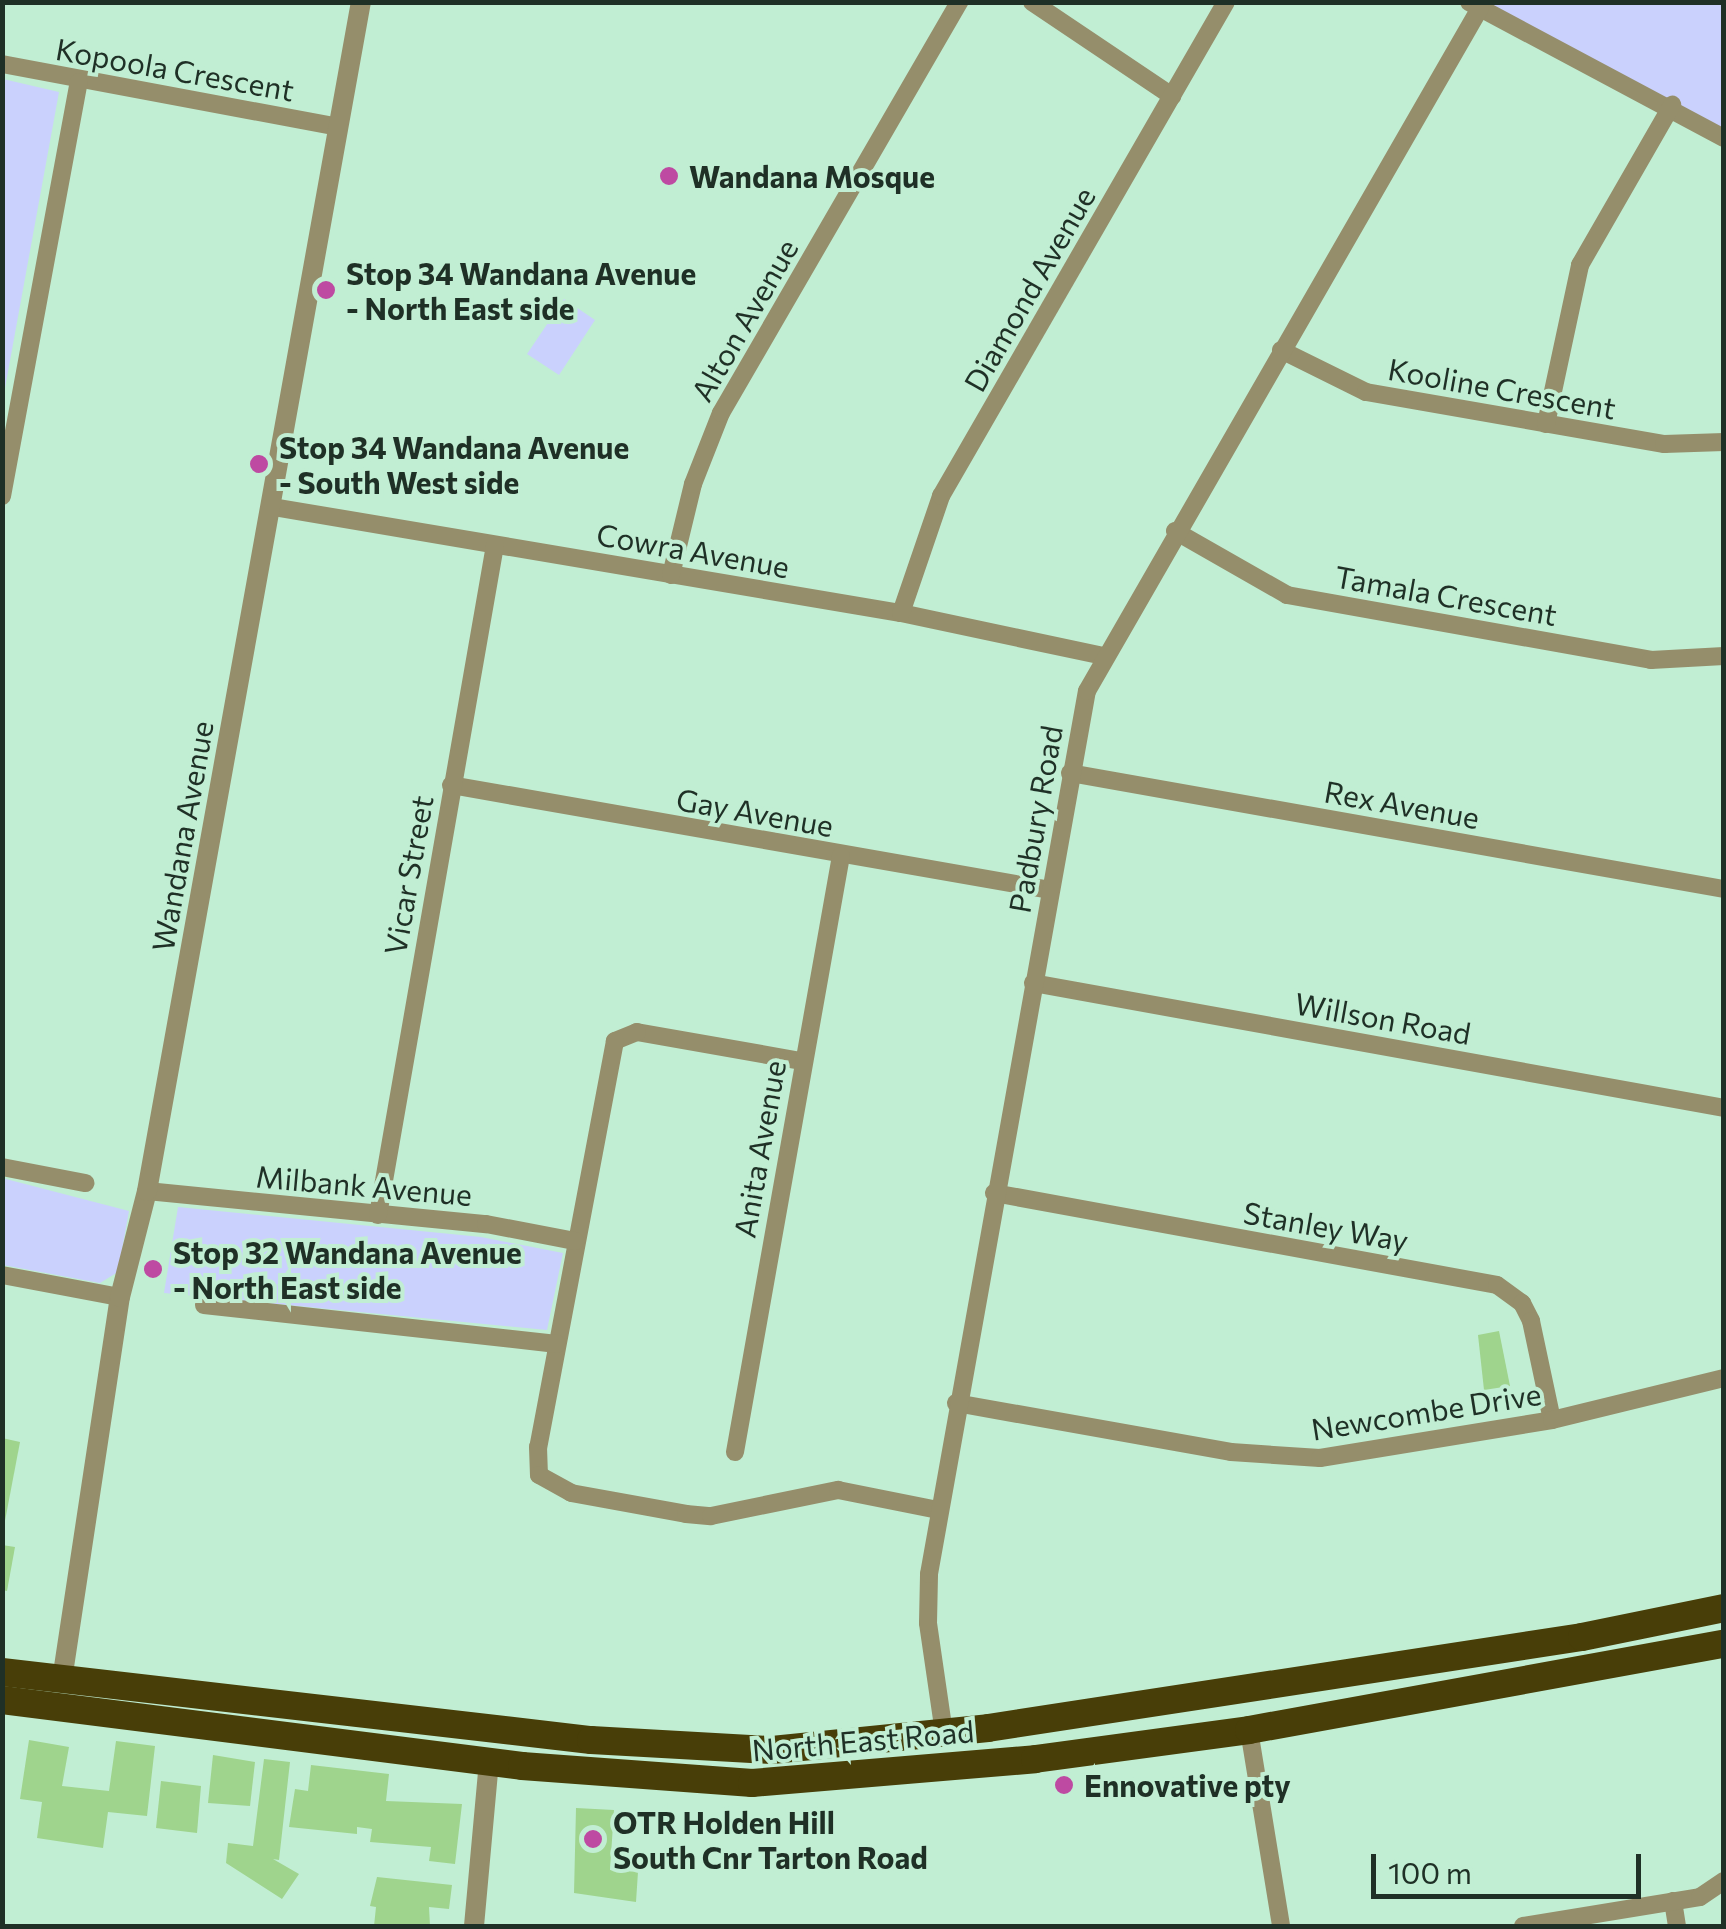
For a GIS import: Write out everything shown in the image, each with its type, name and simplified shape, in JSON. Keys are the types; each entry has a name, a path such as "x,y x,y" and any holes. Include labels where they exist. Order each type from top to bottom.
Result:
{"highway":[{"name":"North East Road","path":"2,1700 61,1694 772,1750 944,1734 1582,1637 1724,1608"},
{"name":"North East Road","path":"2,1672 61,1694 489,1762 693,1782 912,1770 1249,1730 1724,1644"},
{"path":"489,1762 493,1728"},
{"path":"912,1770 944,1734 967,1748 1035,1758"}],"street":[{"name":"Wandana Avenue","path":"61,1694 120,1297 147,1191 361,2"},
{"name":"Alton Avenue","path":"671,574 693,484 721,412 959,2"},
{"path":"1032,2 1172,96"},
{"name":"Diamond Avenue","path":"901,613 941,496 1226,2"},
{"path":"1474,5 1672,105 1724,138"},
{"name":"Padbury Road","path":"944,1734 926,1597 956,1403 1086,691 1102,656 1474,5"},
{"name":"Kopoola Crescent","path":"2,64 80,82 338,127"},
{"path":"2,496 80,82"},
{"path":"1546,424 1580,265 1672,105"},
{"name":"Kooline Crescent","path":"1280,350 1366,392 1688,446 1724,442"},
{"name":"Cowra Avenue","path":"273,506 901,613 1102,656"},
{"name":"Tamala Crescent","path":"1174,530 1287,595 1651,660 1724,656"},
{"name":"Vicar Street","path":"378,1215 495,544"},
{"name":"Rex Avenue","path":"1070,773 1724,890"},
{"name":"Gay Avenue","path":"452,785 1050,890"},
{"name":"Anita Avenue","path":"735,1452 801,1061 841,856"},
{"name":"Willson Road","path":"1033,982 1724,1108"},
{"path":"801,1061 637,1032 614,1041 536,1463 549,1486 711,1516 838,1490 938,1510"},
{"path":"2,1168 85,1183"},
{"name":"Milbank Avenue","path":"147,1191 486,1224 576,1242"},
{"name":"Stanley Way","path":"994,1193 1497,1285 1522,1304 1531,1321 1552,1420"},
{"path":"2,1275 120,1297"},
{"path":"204,1305 557,1344"},
{"name":"Newcombe Drive","path":"956,1403 1293,1459 1364,1455 1552,1420 1724,1378"},
{"path":"1249,1730 1281,1926"},
{"path":"474,1926 489,1762"},
{"path":"1522,1926 1700,1897 1724,1881"},
{"path":"1673,1901 1677,1926"}],"shaded area":[{"path":"1481,3 1723,3 1723,140"},
{"path":"3,79 59,92 5,388 2,387"},
{"path":"564,299 595,320 559,375 527,354"},
{"path":"2,1178 129,1211 118,1272 100,1283 3,1265"},
{"path":"178,1207 481,1237 563,1253 547,1330 164,1293"}],"building":[{"path":"1499,1331 1510,1386 1484,1390 1478,1335"},
{"path":"2,1438 20,1442 4,1526 2,1526"},
{"path":"2,1545 15,1547 7,1591 2,1590"},
{"path":"29,1740 69,1747 62,1786 109,1791 116,1741 155,1746 147,1816 108,1812 103,1848 37,1838 42,1802 20,1799"},
{"path":"213,1755 255,1762 250,1806 208,1803"},
{"path":"264,1759 290,1762 279,1860 273,1859 299,1874 282,1899 226,1863 228,1843 253,1846"},
{"path":"311,1765 389,1774 386,1801 462,1804 455,1864 429,1861 431,1847 370,1842 372,1829 357,1827 357,1834 289,1827 295,1789 308,1791"},
{"path":"161,1781 201,1786 197,1833 156,1828"},
{"name":"OTR Holden Hill South Cnr Tarton Road","path":"576,1808 614,1810 610,1870 638,1872 636,1902 574,1893"},
{"path":"377,1877 452,1885 449,1909 429,1907 430,1926 374,1926 376,1907 370,1906"}],"place":[{"name":"Wandana Mosque","path":"669,176"},
{"name":"Stop 34 Wandana Avenue - North East side","path":"326,290"},
{"name":"Stop 34 Wandana Avenue - South West side","path":"259,464"},
{"name":"Stop 32 Wandana Avenue - North East side","path":"153,1269"},
{"name":"Ennovative pty","path":"1064,1785"},
{"name":"OTR Holden Hill South Cnr Tarton Road","path":"593,1839"}]}
